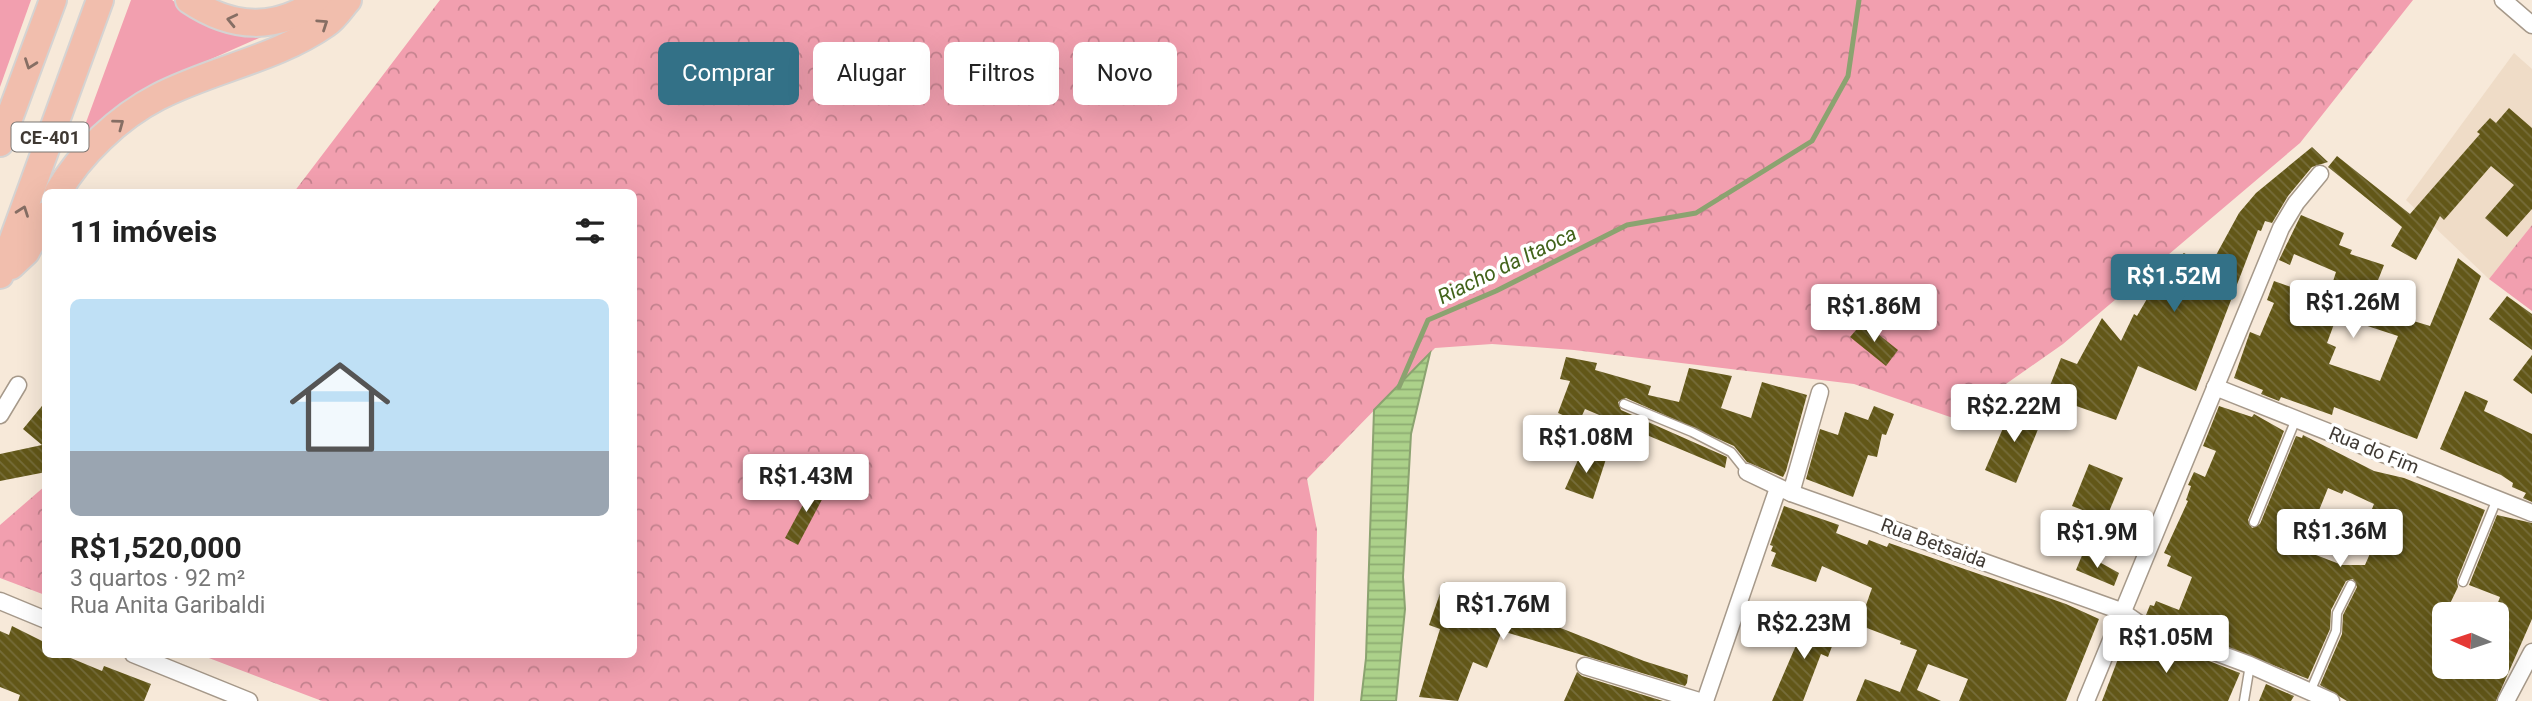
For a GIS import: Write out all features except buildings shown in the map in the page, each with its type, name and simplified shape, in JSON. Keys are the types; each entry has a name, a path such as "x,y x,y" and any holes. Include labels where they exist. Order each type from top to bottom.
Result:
{"main road":[{"name":"CE-401","path":"0,143 54,0"},
{"name":"CE-401","path":"0,276 100,0"},
{"path":"190,0 212,16 244,23 267,23 292,16 318,0"},
{"path":"60,189 86,154 112,129 158,97 292,42 328,23 348,0"},
{"path":"0,276 26,252 42,222"}],"street":[{"path":"2504,0 2522,6 2532,25"},
{"path":"2086,701 2280,228 2320,174"},
{"path":"0,415 18,385"},
{"name":"Rua do Fim","path":"2216,387 2532,513"},
{"path":"1705,701 1820,392"},
{"name":"Rua Betsaida","path":"1747,472 1784,491 2121,611 2140,624 2250,665 2331,701"},
{"path":"0,601 42,618"},
{"path":"2505,701 2532,652"},
{"path":"143,658 249,701"},
{"path":"1585,666 1699,701"}],"lane":[{"name":"Rua Betsaida","path":"1624,404 1692,432 1731,452 1747,472"},
{"path":"2254,522 2296,419"},
{"path":"2463,582 2497,499"},
{"path":"2310,692 2336,631 2337,612 2351,585"},
{"path":"2244,701 2250,665"}],"shaded area":[{"path":"2514,53 2532,69 2532,225 2489,279 2406,200"},
{"path":"1430,353 1411,434 1403,577 1405,609 1396,701 1361,701 1366,658 1374,410"}],"green space":[{"path":"0,0 31,0 0,87"},
{"path":"131,0 172,0 205,24 238,32 309,16 168,78 128,100 84,139 81,136"},
{"path":"440,0 2413,0 2300,143 2063,344 1956,419 1854,384 1574,350 1492,344 1435,348 1307,479 1317,530 1314,701 322,701 209,658 637,658 637,189 296,189"},
{"path":"2532,225 2532,311 2489,279"},
{"path":"42,489 42,594 0,578 0,525"}],"waterway":[{"name":"Riacho da Itaoca","path":"1399,387 1428,320 1496,291 1627,225 1696,213 1812,141 1848,76 1859,0"}]}
